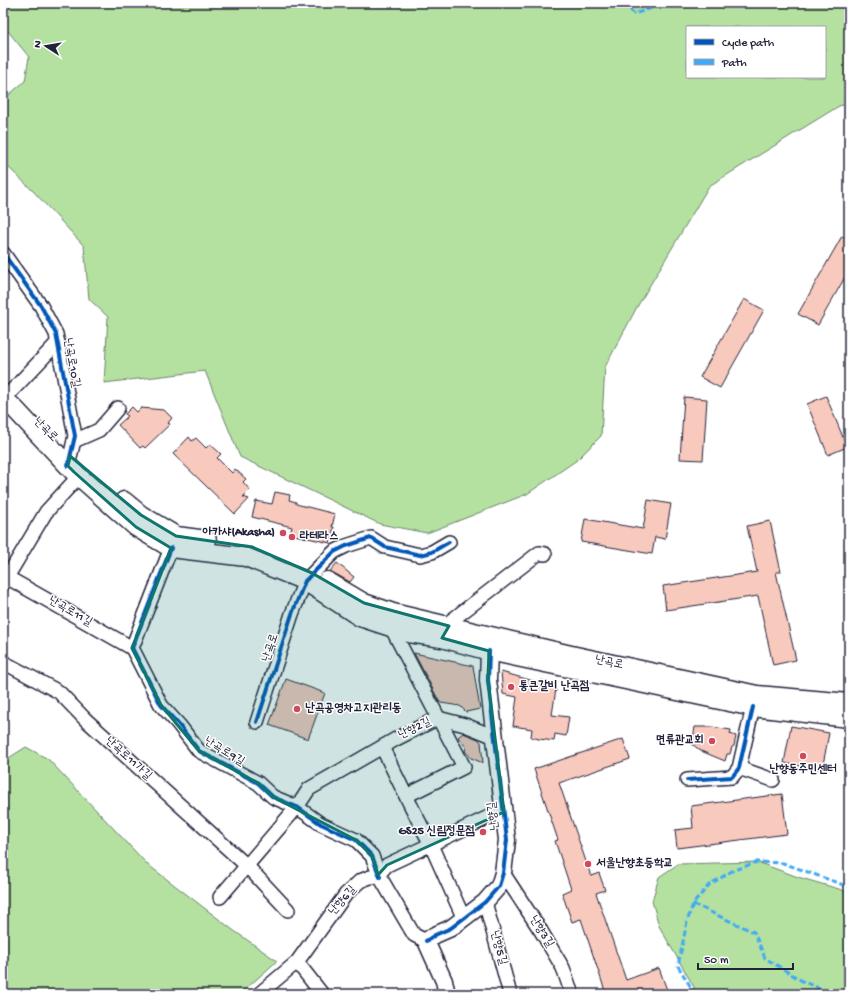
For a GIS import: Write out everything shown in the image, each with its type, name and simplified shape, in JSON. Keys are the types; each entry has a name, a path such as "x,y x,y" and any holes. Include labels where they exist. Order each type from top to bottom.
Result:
{"main road":[{"name":"난곡로","path":"5,394 14,408 73,460 141,515 176,536 252,547 308,577 364,603 445,632 489,651 753,707 849,718"},
{"name":"난곡로","path":"73,460 136,527 171,548 246,557 308,577 360,617 409,633 445,632 570,655 757,695 849,703"}],"street":[{"name":"난곡로10길","path":"3,253 41,306 56,334 74,436 73,460"},
{"name":"난곡로","path":"5,394 58,342"},
{"path":"73,460 118,408"},
{"name":"난곡로11길","path":"73,460 46,512 4,578 132,648"},
{"path":"308,577 334,552 346,546 371,538 385,547 420,555 432,552 449,542"},
{"path":"132,648 171,548"},
{"path":"445,632 452,620 539,553 545,554"},
{"name":"난곡로","path":"256,722 292,614 308,577"},
{"path":"391,627 464,767 406,796"},
{"name":"난곡로9길","path":"132,648 161,705 199,751 258,783 273,797 297,806 321,824 356,840 372,856 379,876"},
{"name":"난향길","path":"426,942 464,919 485,902 499,886 502,873 507,840 488,680 489,651"},
{"name":"난곡로11가길","path":"3,662 59,692 85,719 246,866 288,910"},
{"path":"687,780 732,777 739,768 753,707"},
{"name":"난향2길","path":"297,806 309,789 396,739 438,718 465,725 495,737"},
{"path":"382,747 431,845 464,919"},
{"path":"739,768 773,780"},
{"path":"220,897 297,806"},
{"path":"447,994 444,981 426,942 414,935 379,876 387,865 491,816 504,812"},
{"name":"난향3길","path":"502,873 563,968 572,994"},
{"name":"난향6길","path":"259,994 297,962 346,894 360,881 370,877 379,876"},
{"name":"난향5길","path":"485,902 510,994"},
{"path":"297,962 322,994"}],"highlighted area":[{"path":"70,456 141,515 176,536 252,547 312,573 364,603 449,626 442,638 489,651 488,680 504,812 387,865 378,875 372,856 356,840 273,797 258,783 199,751 161,705 132,648 171,548 136,527 74,472 68,466"}],"green space":[{"path":"3,3 849,3 849,103 839,106 709,186 637,307 605,367 601,436 577,460 527,494 427,533 380,524 240,457 205,371 104,383 108,317 89,299 84,246 34,192 3,162 3,100 25,81 29,57 3,25"},
{"path":"26,747 48,759 147,864 233,930 277,961 240,994 3,994 3,763"},
{"path":"757,862 798,877 849,892 849,994 698,994 659,926 652,901 659,877 678,864"}],"building":[{"path":"842,236 849,240 849,270 818,325 798,314"},
{"path":"744,299 764,310 720,388 700,377"},
{"path":"826,396 847,447 828,455 807,404"},
{"path":"684,397 707,399 703,460 680,459"},
{"path":"132,407 137,412 141,408 164,410 172,418 168,423 170,424 145,448 143,446 140,448 118,425 128,416 125,414"},
{"path":"189,437 192,441 196,438 206,448 210,444 221,454 217,458 232,473 235,469 246,479 243,482 250,490 243,497 249,499 235,514 173,454"},
{"path":"275,492 290,495 289,500 296,502 296,504 335,514 332,527 334,527 330,543 290,534 292,527 252,517 256,501 272,504"},
{"path":"648,500 671,504 665,539 655,537 652,554 581,542 585,519 643,529"},
{"path":"770,521 781,572 776,572 796,660 773,665 758,596 666,610 663,586 757,572 747,526"},
{"path":"337,563 354,577 350,582 330,571"},
{"path":"414,653 473,666 480,709 466,712 460,706 441,703"},
{"path":"501,672 541,683 542,680 556,689 552,715 569,717 566,736 555,734 554,741 539,739 531,737 532,729 513,726 517,697 503,694"},
{"name":"난곡공영차고지관리동","path":"286,679 325,693 308,739 269,725"},
{"path":"791,726 829,733 822,770 784,763"},
{"path":"695,727 712,727 731,730 730,734 736,736 734,746 732,747 730,754 727,754 725,761 701,751 692,744"},
{"path":"463,733 478,739 481,742 483,763 471,758 465,751 466,747 458,737"},
{"path":"623,739 630,759 559,783 591,876 599,873 605,890 596,893 626,980 659,968 667,990 656,994 606,994 581,919 572,922 562,893 571,889 555,841 558,840 534,769"},
{"path":"782,794 787,834 677,848 675,830 693,828 691,806"}],"marked path":[{"path":"624,3 634,14 655,7 683,3"},
{"path":"695,994 678,966 687,922 693,904 709,885 732,871 757,862 783,863 849,887"},
{"path":"693,904 754,932 765,958 804,982 834,994 849,992"}],"cycle path":[{"path":"3,253 41,306 56,334 75,436 68,466"},
{"path":"257,722 292,614 305,581 334,552 346,546 371,538 385,547 420,555 432,552 449,542"},
{"path":"171,548 132,648 161,705 199,751 258,783 273,797 297,807 321,824 356,840 372,856 380,877"},
{"path":"426,941 451,928 485,902 499,886 503,873 507,840 488,680 489,651"},
{"path":"687,780 732,777 739,768 753,707"}],"place":[{"name":"아카샤(Akasha)","path":"283,533"},
{"name":"라테라스","path":"292,537"},
{"name":"통큰갈비 난곡점","path":"511,687"},
{"name":"난곡공영차고지관리동","path":"297,709"},
{"name":"면류관교회","path":"712,741"},
{"name":"난향동주민센터","path":"803,756"},
{"name":"GS25 신림정문점","path":"483,832"},
{"name":"서울난향초등학교","path":"588,864"}]}
